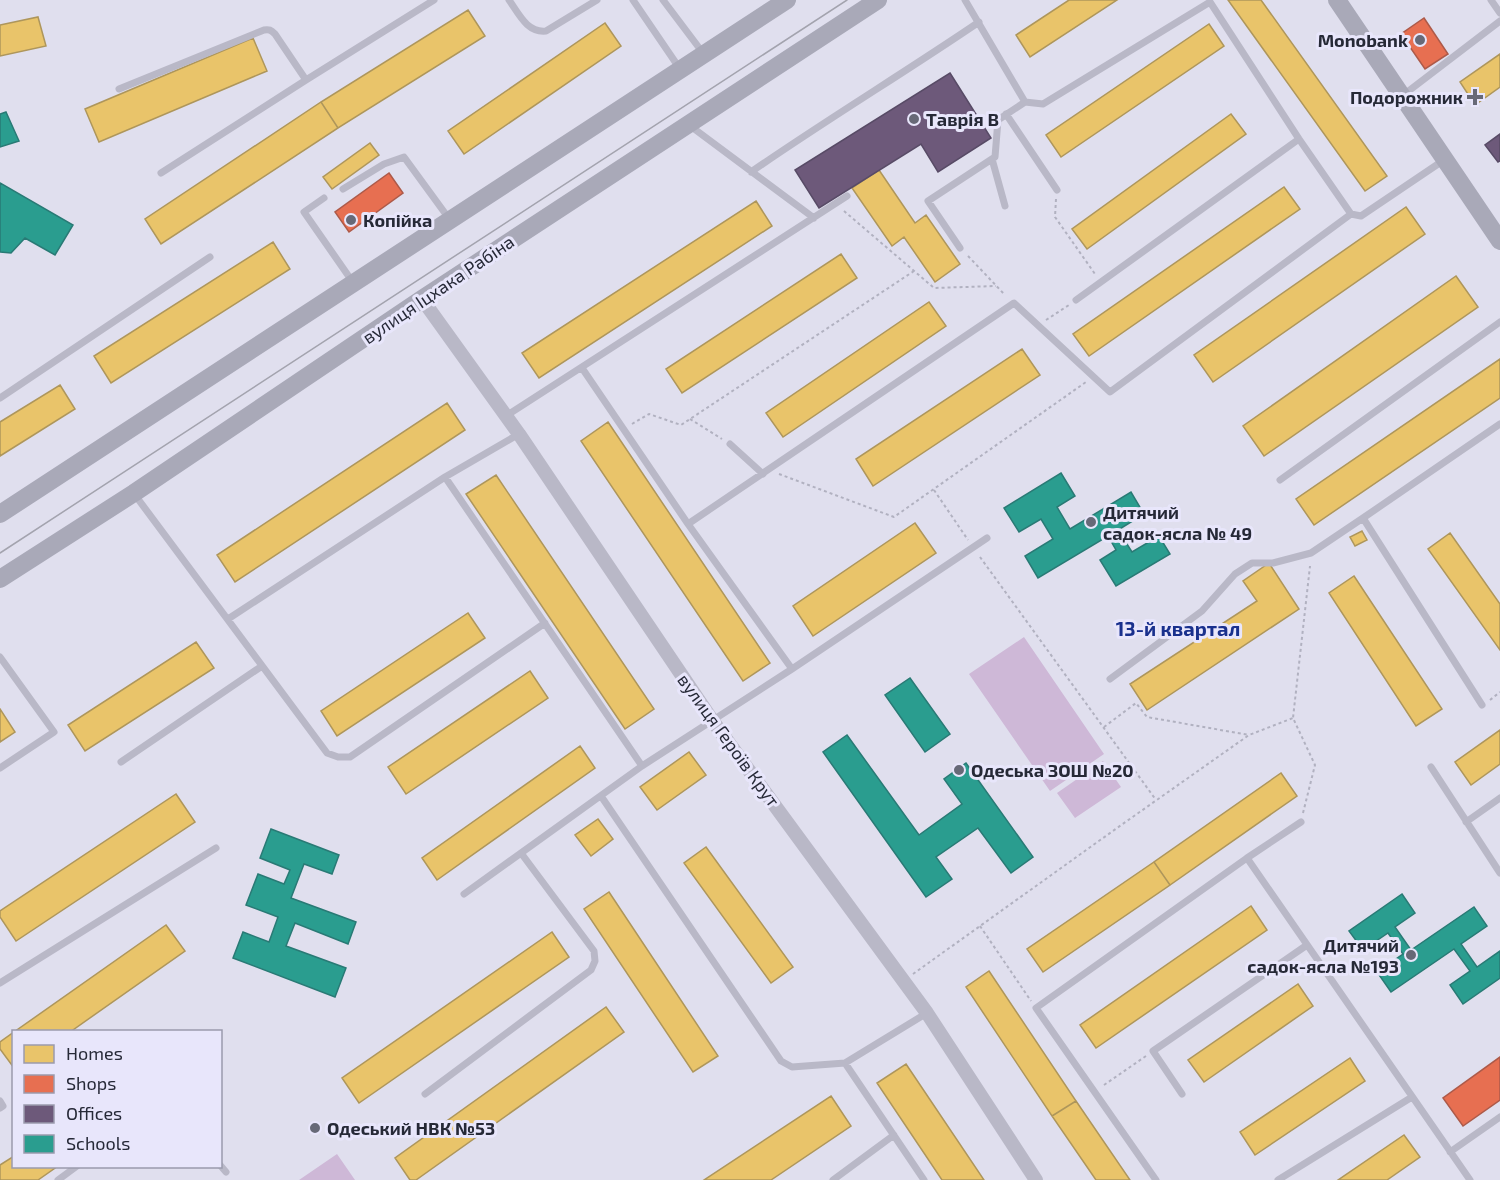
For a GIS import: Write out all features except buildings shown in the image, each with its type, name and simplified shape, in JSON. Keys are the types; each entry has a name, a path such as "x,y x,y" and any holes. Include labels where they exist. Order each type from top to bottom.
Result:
{"main road":[{"path":"0,514 787,0"},
{"name":"вулиця Іцхака Рабіна","path":"0,579 134,493 422,299 878,0"},
{"path":"1337,0 1500,241"}],"street":[{"name":"вулиця Героїв Крут","path":"422,299 519,434 712,720 927,1013 1036,1180"}],"lane":[{"path":"161,173 434,0"},
{"path":"509,0 527,26 538,32 546,31 597,0"},
{"path":"633,0 680,69"},
{"path":"663,0 703,54"},
{"path":"965,0 1025,102"},
{"path":"1491,0 1500,13"},
{"path":"960,248 928,201 995,157 998,120 1025,102 1043,104 1210,2 1351,214 1361,216 1444,160"},
{"path":"1401,96 1500,21"},
{"path":"752,172 979,22"},
{"path":"119,89 268,29 275,34 306,80"},
{"path":"1006,114 1057,190"},
{"path":"687,124 814,218"},
{"path":"1076,300 1299,139"},
{"path":"343,189 384,164 404,157 450,220"},
{"path":"992,159 1005,206"},
{"path":"506,416 847,196"},
{"path":"324,198 304,212 353,284"},
{"path":"688,524 1014,303 1110,392 1351,214"},
{"path":"0,398 210,256"},
{"path":"1280,480 1500,322"},
{"path":"582,368 688,524 792,669"},
{"path":"1110,679 1202,611 1235,574 1252,563 1273,563 1311,553 1499,428"},
{"path":"228,619 446,477 519,434"},
{"path":"730,444 766,472"},
{"path":"446,477 642,766"},
{"path":"134,493 327,753 338,757 350,757 545,623"},
{"path":"1363,519 1482,705"},
{"path":"464,894 642,766 987,538"},
{"path":"0,657 54,732 0,768"},
{"path":"122,762 262,666"},
{"path":"1431,767 1500,873"},
{"path":"601,796 781,1061 792,1067 845,1063 927,1013"},
{"path":"1467,822 1500,798"},
{"path":"1156,1180 1036,1008 1301,822"},
{"path":"0,982 216,848"},
{"path":"425,1094 591,970 595,961 594,951 521,853"},
{"path":"1247,858 1470,1180"},
{"path":"1182,1094 1153,1051 1307,945"},
{"path":"845,1063 924,1180"},
{"path":"1278,1180 1412,1097"},
{"path":"0,1101 3,1106 0,1108"},
{"path":"1450,1152 1500,1117"},
{"path":"833,1180 894,1135"},
{"path":"222,1167 226,1172"},
{"path":"58,1180 76,1168"}],"path":[{"path":"1057,190 1055,217 1100,282"},
{"path":"836,204 934,288 996,286"},
{"path":"960,248 1014,303"},
{"path":"623,429 649,414 681,425 914,272"},
{"path":"1038,326 1076,300"},
{"path":"766,472 894,517 1094,377"},
{"path":"690,419 730,444"},
{"path":"934,490 973,548 1156,800"},
{"path":"1301,822 1315,765 1293,718 1311,553"},
{"path":"1103,727 1136,703 1147,717 1249,735"},
{"path":"904,980 1249,735 1293,718"},
{"path":"980,926 1036,1008"},
{"path":"1095,1092 1153,1051"}],"shaded area":[{"path":"1024,637 1104,754 1050,791 969,674"},
{"path":"1103,761 1121,787 1075,818 1057,793"},
{"path":"337,1154 355,1180 299,1180"}],"tram line":[{"path":"0,553 847,0"}],"place":[{"name":"Monobank","path":"1420,40"},
{"name":"Подорожник","path":"1475,97"},
{"name":"Таврія В","path":"914,119"},
{"name":"Копійка","path":"351,220"},
{"name":"Дитячий садок-ясла № 49","path":"1091,522"},
{"name":"Одеська ЗОШ №20","path":"959,770"},
{"name":"Дитячий садок-ясла №193","path":"1411,955"},
{"name":"Одеський НВК №53","path":"315,1128"}],"district":[{"name":"13-й квартал","path":"1178,628"}]}
